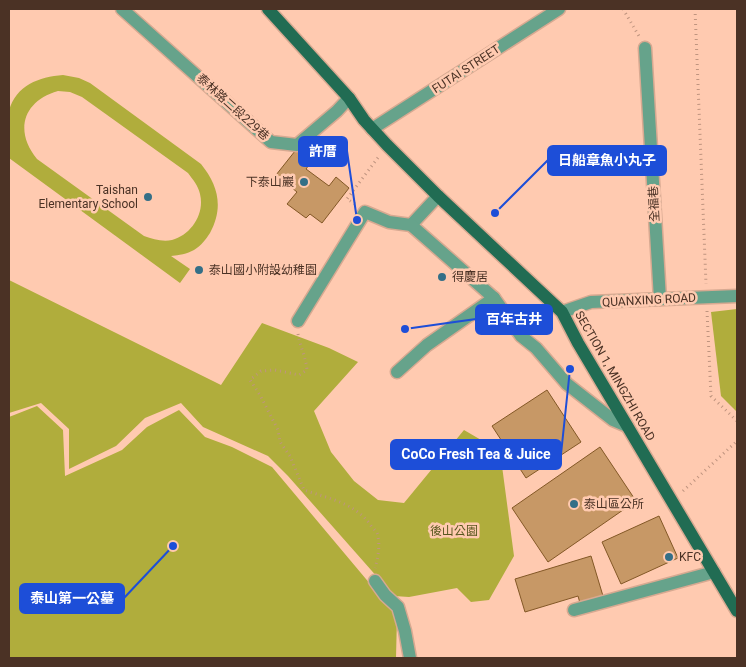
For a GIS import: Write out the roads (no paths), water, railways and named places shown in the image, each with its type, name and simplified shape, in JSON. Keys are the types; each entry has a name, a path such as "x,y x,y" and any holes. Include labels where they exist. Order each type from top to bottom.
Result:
{"main road":[{"name":"SECTION 1, MINGZHI ROAD","path":"268,9 348,98 372,129 438,196 562,312 578,343 737,611"}],"street":[{"name":"泰林路二段229巷","path":"122,9 271,142 297,145 337,111 348,98"},
{"name":"FUTAI STREET","path":"372,129 559,9"},
{"name":"全福巷","path":"646,48 660,299"},
{"path":"411,225 438,196"},
{"path":"298,321 365,212 388,222 411,225 494,298 521,336 536,348 567,384 613,420 627,426"},
{"name":"QUANXING ROAD","path":"562,312 591,302 737,296"},
{"path":"397,372 427,345 494,298"},
{"path":"574,610 714,572"},
{"path":"375,581 398,607 410,658"}],"place":[{"name":"下泰山巖","path":"304,182"},
{"name":"Taishan Elementary School","path":"148,197"},
{"name":"日船章魚小丸子","path":"495,213"},
{"name":"許厝","path":"357,220"},
{"name":"泰山國小附設幼稚園","path":"199,270"},
{"name":"得慶居","path":"442,277"},
{"name":"百年古井","path":"405,329"},
{"name":"CoCo Fresh Tea & Juice","path":"570,369"},
{"name":"泰山區公所","path":"574,504"},
{"name":"泰山第一公墓","path":"173,546"},
{"name":"KFC","path":"669,557"}],"park label":[{"name":"後山公園","path":"454,531"}]}
